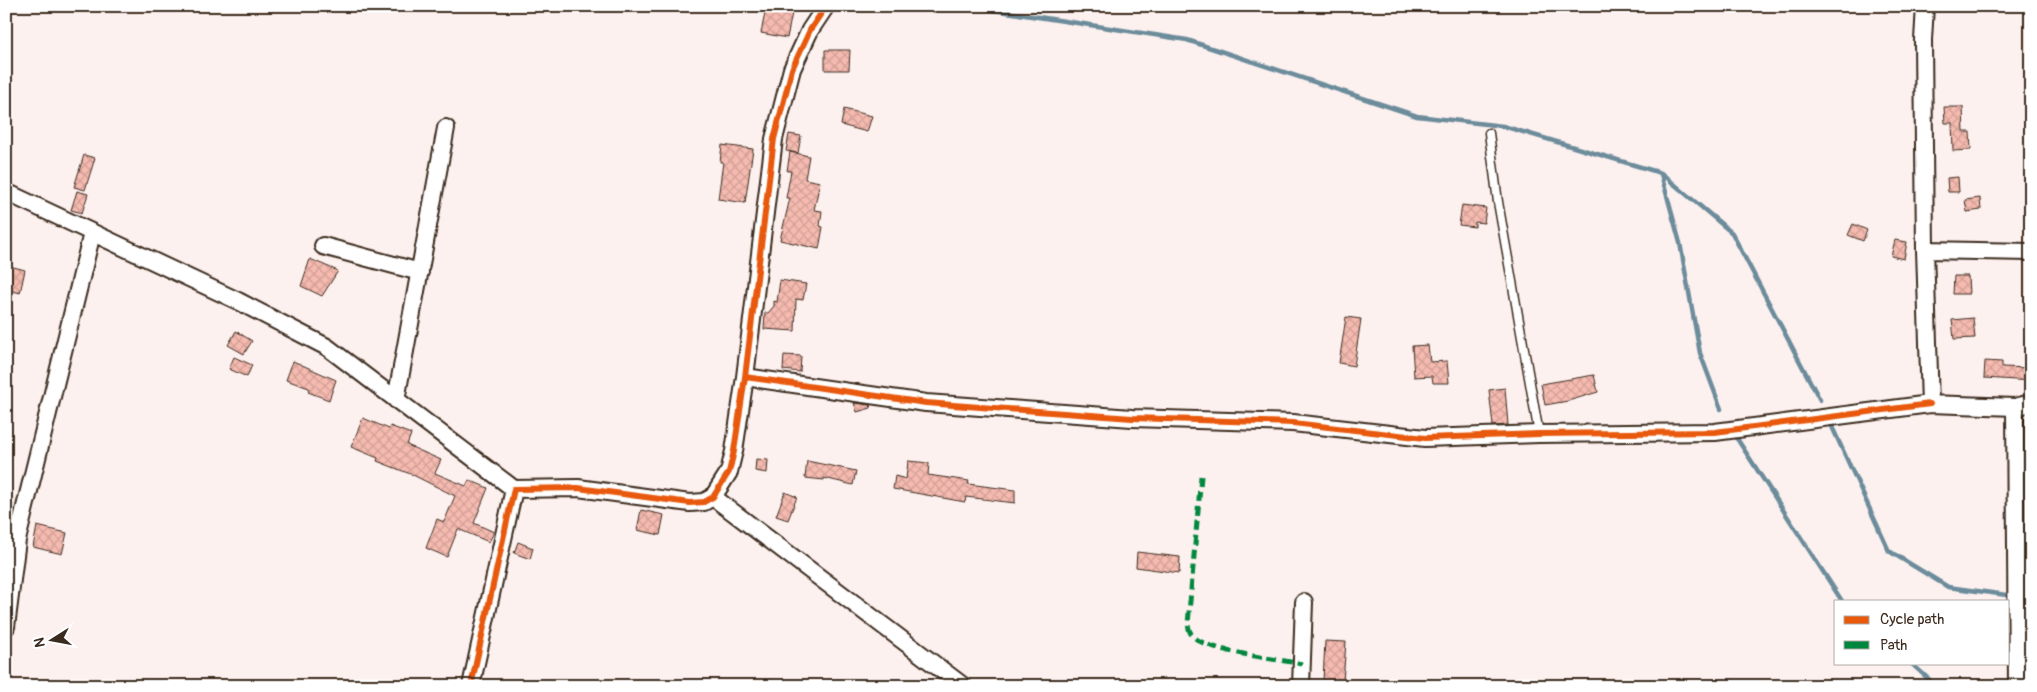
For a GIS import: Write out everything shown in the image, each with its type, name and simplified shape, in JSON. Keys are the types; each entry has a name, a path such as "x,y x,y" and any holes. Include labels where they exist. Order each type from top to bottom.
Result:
{"street":[{"path":"6,192 238,301 327,347 514,489 578,488 690,504 704,502 713,496 729,472 734,451 745,377 774,139 792,69 810,30 826,6"},
{"path":"1926,6 1923,40 1924,250 1930,404"},
{"path":"396,400 446,128"},
{"path":"6,627 11,539 92,233"},
{"path":"323,246 420,272"},
{"path":"1924,250 2031,252"},
{"path":"745,377 926,403 1093,416 1293,423 1425,438 1539,434 1715,432 1930,404 2023,405 2018,686"},
{"path":"471,686 514,489"},
{"path":"713,496 963,686"},
{"path":"1301,686 1304,602"}],"lane":[{"path":"1489,133 1498,202 1539,434"}],"building":[{"path":"766,8 792,13 787,38 761,33"},
{"path":"825,50 850,50 849,70 825,70"},
{"path":"1944,107 1963,107 1964,132 1970,132 1971,150 1953,151 1952,123 1945,123"},
{"path":"844,109 872,116 867,132 841,125"},
{"path":"789,134 801,136 798,153 786,151"},
{"path":"722,145 753,149 745,203 718,199 723,162 720,162"},
{"path":"790,152 809,156 805,179 820,182 814,210 822,211 820,226 823,227 819,249 780,240 790,198 786,198 791,171 787,171"},
{"path":"84,155 95,158 85,190 74,187"},
{"path":"1958,177 1959,192 1948,192 1947,178"},
{"path":"77,191 88,194 82,213 71,210"},
{"path":"1980,198 1981,210 1967,212 1965,200"},
{"path":"1462,205 1486,208 1484,223 1475,222 1475,227 1459,225"},
{"path":"1853,224 1867,230 1863,241 1848,235"},
{"path":"1895,240 1907,242 1904,259 1891,256"},
{"path":"310,259 338,271 322,296 301,286"},
{"path":"6,265 25,270 20,293 6,289"},
{"path":"1954,276 1968,276 1969,294 1953,294"},
{"path":"780,280 806,284 803,300 796,299 795,331 764,329 765,313 768,313 774,306 774,301 777,302"},
{"path":"1346,317 1361,319 1354,366 1339,363"},
{"path":"1973,318 1975,338 1954,339 1952,320"},
{"path":"236,331 252,341 244,354 228,345"},
{"path":"1428,345 1430,362 1447,361 1449,383 1433,383 1432,376 1414,377 1412,346"},
{"path":"784,355 801,356 800,372 783,370"},
{"path":"234,357 252,365 247,377 229,369"},
{"path":"293,361 336,380 329,400 308,392 309,388 286,380"},
{"path":"1985,361 2002,362 2002,367 2031,368 2031,381 1984,378"},
{"path":"1594,375 1598,392 1568,401 1545,405 1541,384"},
{"path":"1505,388 1508,425 1493,426 1489,390"},
{"path":"854,403 870,405 871,408 857,412"},
{"path":"363,418 389,429 390,426 411,434 407,445 441,460 435,473 466,486 469,480 488,488 474,523 494,532 489,542 458,529 447,557 426,548 437,519 444,522 455,496 413,475 377,461 378,458 351,447"},
{"path":"756,459 768,460 767,473 755,471"},
{"path":"807,461 856,471 853,485 824,478 824,480 805,478"},
{"path":"908,461 929,463 928,475 969,481 968,484 1015,490 1015,503 966,497 965,502 893,489 895,476 906,479"},
{"path":"785,492 797,497 788,520 776,516"},
{"path":"641,510 664,515 660,535 637,530"},
{"path":"37,526 67,533 62,554 33,547"},
{"path":"518,542 533,548 530,559 514,553"},
{"path":"1137,552 1180,557 1179,573 1136,567"},
{"path":"1325,641 1346,642 1343,682 1323,681"}],"waterway":[{"path":"967,6 1187,40 1417,116 1503,126 1661,173 1732,233 1820,400"},
{"path":"1661,174 1680,243 1700,353 1721,409"},
{"path":"1829,420 1889,551 1948,587 2014,596"},
{"path":"1734,434 1841,600"},
{"path":"1912,664 1936,686"}],"marked path":[{"path":"1201,476 1188,624 1190,632 1194,637 1214,647 1302,664"}],"cycle path":[{"path":"471,686 514,489 578,488 690,503 704,502 713,497 729,472 745,377 774,139 792,69 810,30 826,6"},
{"path":"745,377 926,403 1132,418 1293,423 1425,438 1539,434 1715,432 1930,404"}]}
